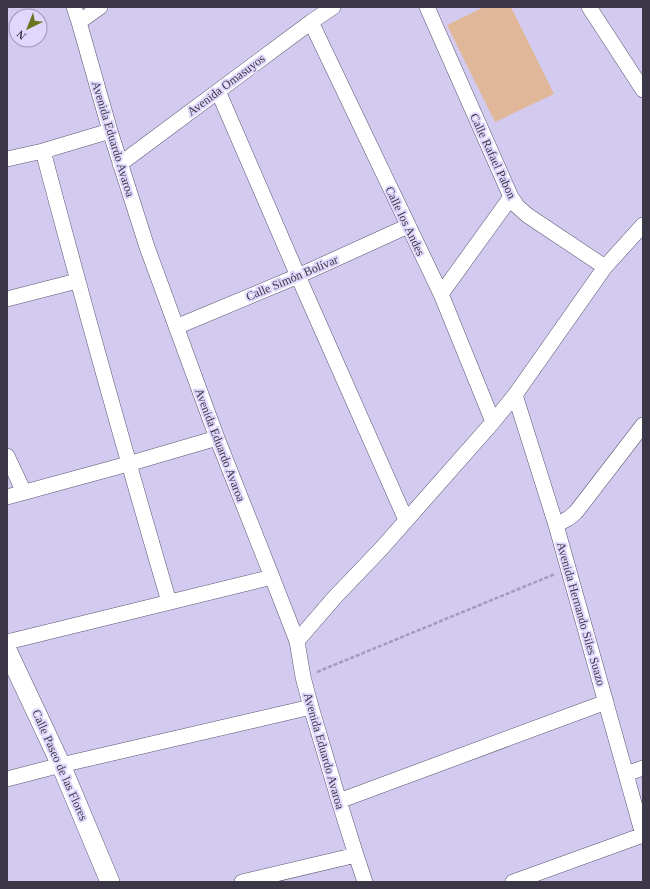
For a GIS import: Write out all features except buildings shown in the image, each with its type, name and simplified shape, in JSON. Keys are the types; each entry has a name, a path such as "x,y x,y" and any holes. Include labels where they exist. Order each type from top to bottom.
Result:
{"street":[{"name":"Avenida Eduardo Avaroa","path":"74,7 120,164 147,247 217,438 297,641 303,677 311,707 365,882"},
{"path":"79,22 100,7"},
{"name":"Avenida Omasuyos","path":"120,164 218,90 333,7"},
{"name":"Calle Rafael Pabon","path":"427,7 511,197 517,206 527,215 605,267"},
{"path":"589,7 643,90"},
{"name":"Calle los Andes","path":"311,22 441,294 493,422"},
{"path":"218,90 298,276 406,520"},
{"path":"7,160 43,152 110,131"},
{"path":"43,152 128,464 169,602"},
{"path":"441,294 511,197"},
{"path":"297,641 335,597 381,549 515,396 605,267 643,225"},
{"name":"Calle Simón Bolívar","path":"176,327 298,276 408,226"},
{"path":"7,299 77,281"},
{"name":"Avenida Hernando Siles Suazo","path":"515,396 556,525 643,835"},
{"path":"556,525 569,518 576,512 643,425"},
{"path":"7,497 217,438"},
{"path":"7,456 24,492"},
{"path":"7,642 272,577"},
{"name":"Calle Paseo de las Flores","path":"7,650 61,765 110,882"},
{"path":"339,801 606,702"},
{"path":"7,780 61,765 311,707"},
{"path":"626,774 643,768"},
{"path":"513,882 643,835"},
{"path":"242,882 356,855"}],"path":[{"path":"303,677 568,569"}],"shaded area":[{"path":"484,7 511,7 554,94 495,122 447,25"}]}
